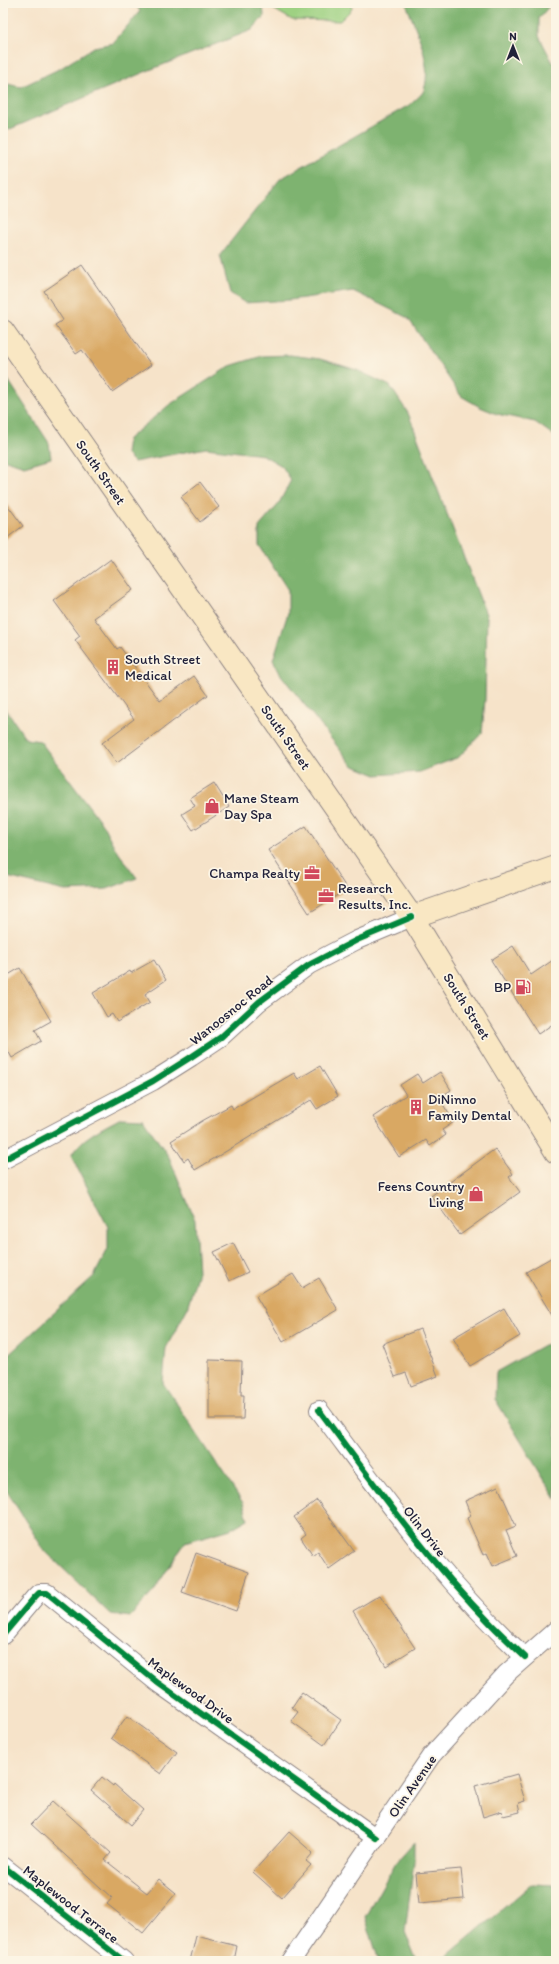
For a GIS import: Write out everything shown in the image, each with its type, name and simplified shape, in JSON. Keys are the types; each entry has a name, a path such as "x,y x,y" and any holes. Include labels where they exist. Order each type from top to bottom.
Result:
{"main road":[{"name":"South Street","path":"3,331 412,917 556,1152"},
{"name":"Wanoosnoc Road","path":"412,917 556,867"}],"street":[{"name":"Wanoosnoc Road","path":"3,1160 153,1081 184,1062 221,1037 259,1002 309,965 357,940 412,917"},
{"name":"Olin Drive","path":"319,1410 430,1557 491,1625 525,1656"},
{"name":"Maplewood Drive","path":"3,1635 39,1593 48,1593 158,1682 376,1838"},
{"name":"Olin Avenue","path":"291,1961 431,1756 506,1674 556,1630"},
{"name":"Maplewood Terrace","path":"3,1866 124,1961"}],"green space":[{"path":"134,3 263,3 264,16 252,30 147,71 3,132 3,83 21,87 61,68 94,47 113,43 140,11"},
{"path":"263,3 351,3 352,9 340,21 292,20"},
{"path":"406,3 552,3 539,18 539,36 553,63 556,63 556,437 535,422 497,414 480,407 461,396 408,318 353,291 290,300 245,303 230,293 220,255 280,179 411,104 423,92 426,79 425,57"},
{"path":"290,355 320,359 357,370 390,386 408,413 487,617 485,700 482,733 459,757 420,772 376,775 352,765 281,675 273,660 288,613 288,590 259,545 259,527 278,505 291,480 282,466 263,455 206,448 134,462 126,454 128,439 169,405 230,366 262,356"},
{"path":"3,372 49,443 51,458 24,466 3,459"},
{"path":"3,705 26,739 40,741 103,825 115,848 137,878 107,889 65,891 3,876"},
{"path":"121,1118 143,1119 169,1157 195,1220 198,1272 187,1309 166,1348 163,1383 243,1503 248,1519 231,1529 185,1542 153,1592 130,1617 110,1614 44,1550 3,1485 3,1360 94,1276 108,1249 108,1227 71,1156 80,1143 86,1138"},
{"path":"556,1342 556,1499 495,1399 496,1372 544,1345"},
{"path":"414,1842 414,1862 405,1932 417,1961 379,1961 365,1917 396,1862"},
{"path":"532,1884 556,1885 556,1961 441,1961"}],"building":[{"path":"82,265 151,365 112,392 82,350 76,354 55,325 63,320 44,291"},
{"path":"200,482 219,507 200,522 181,497"},
{"path":"3,499 23,526 3,541"},
{"name":"South Street Medical","path":"111,559 133,590 94,618 117,649 120,647 160,701 194,676 208,695 117,763 102,743 134,719 75,640 80,636 54,601"},
{"name":"Mane Steam Day Spa","path":"214,783 229,807 193,830 182,814 195,806 190,798"},
{"path":"306,826 347,889 309,913 268,850"},
{"name":"BP","path":"513,946 531,975 556,958 556,1022 538,1034 491,960"},
{"path":"154,960 166,980 145,994 150,1002 117,1022 112,1014 107,1017 93,993 130,971 131,973"},
{"path":"20,968 51,1021 35,1030 41,1041 12,1058 3,1042 3,978"},
{"path":"320,1066 338,1096 317,1109 311,1100 195,1170 188,1158 184,1161 171,1141 202,1121 231,1105 233,1109 294,1073 298,1079"},
{"name":"DiNinno Family Dental","path":"440,1072 451,1090 439,1098 454,1122 442,1130 446,1135 430,1146 426,1140 399,1157 373,1117 406,1095 400,1085 417,1074 423,1083"},
{"name":"Feens Country Living","path":"495,1149 513,1174 509,1177 520,1192 460,1235 431,1196"},
{"path":"233,1243 248,1272 229,1281 214,1252"},
{"path":"556,1255 556,1322 526,1272"},
{"path":"293,1274 302,1288 319,1278 338,1310 283,1342 256,1296"},
{"path":"504,1308 520,1336 470,1366 453,1338"},
{"path":"420,1329 438,1376 411,1386 406,1373 395,1377 382,1344"},
{"path":"209,1360 242,1361 241,1395 244,1395 243,1419 209,1419"},
{"path":"498,1486 516,1526 506,1530 517,1556 493,1566 487,1553 483,1555 467,1518 471,1516 465,1501"},
{"path":"317,1500 354,1551 329,1569 318,1552 313,1556 301,1538 306,1534 294,1517"},
{"path":"196,1553 249,1572 236,1611 182,1592"},
{"path":"380,1595 415,1648 386,1666 353,1611"},
{"path":"302,1692 341,1720 324,1745 291,1721 298,1712 292,1707"},
{"path":"127,1716 177,1752 161,1774 111,1738"},
{"path":"517,1774 525,1801 518,1803 520,1812 503,1816 502,1811 483,1817 475,1786"},
{"path":"102,1777 113,1786 114,1784 143,1810 131,1825 91,1790"},
{"path":"53,1801 111,1853 105,1860 147,1893 159,1879 176,1893 143,1933 107,1904 112,1898 31,1824"},
{"path":"289,1832 313,1853 306,1861 311,1865 282,1898 253,1872"},
{"path":"461,1869 464,1899 419,1903 416,1873"},
{"path":"196,1936 237,1946 234,1961 190,1961"}],"cycle path":[{"path":"3,1160 153,1081 191,1057 221,1037 259,1002 309,965 357,940 412,917"},
{"path":"319,1410 441,1569 495,1628 525,1657"},
{"path":"3,1635 39,1593 47,1593 158,1683 376,1838"},
{"path":"3,1866 124,1961"}],"place":[{"name":"South Street Medical","path":"113,667"},
{"name":"Mane Steam Day Spa","path":"212,806"},
{"name":"Champa Realty","path":"312,873"},
{"name":"Research Results, Inc.","path":"326,896"},
{"name":"BP","path":"523,987"},
{"name":"DiNinno Family Dental","path":"416,1107"},
{"name":"Feens Country Living","path":"476,1194"}]}
